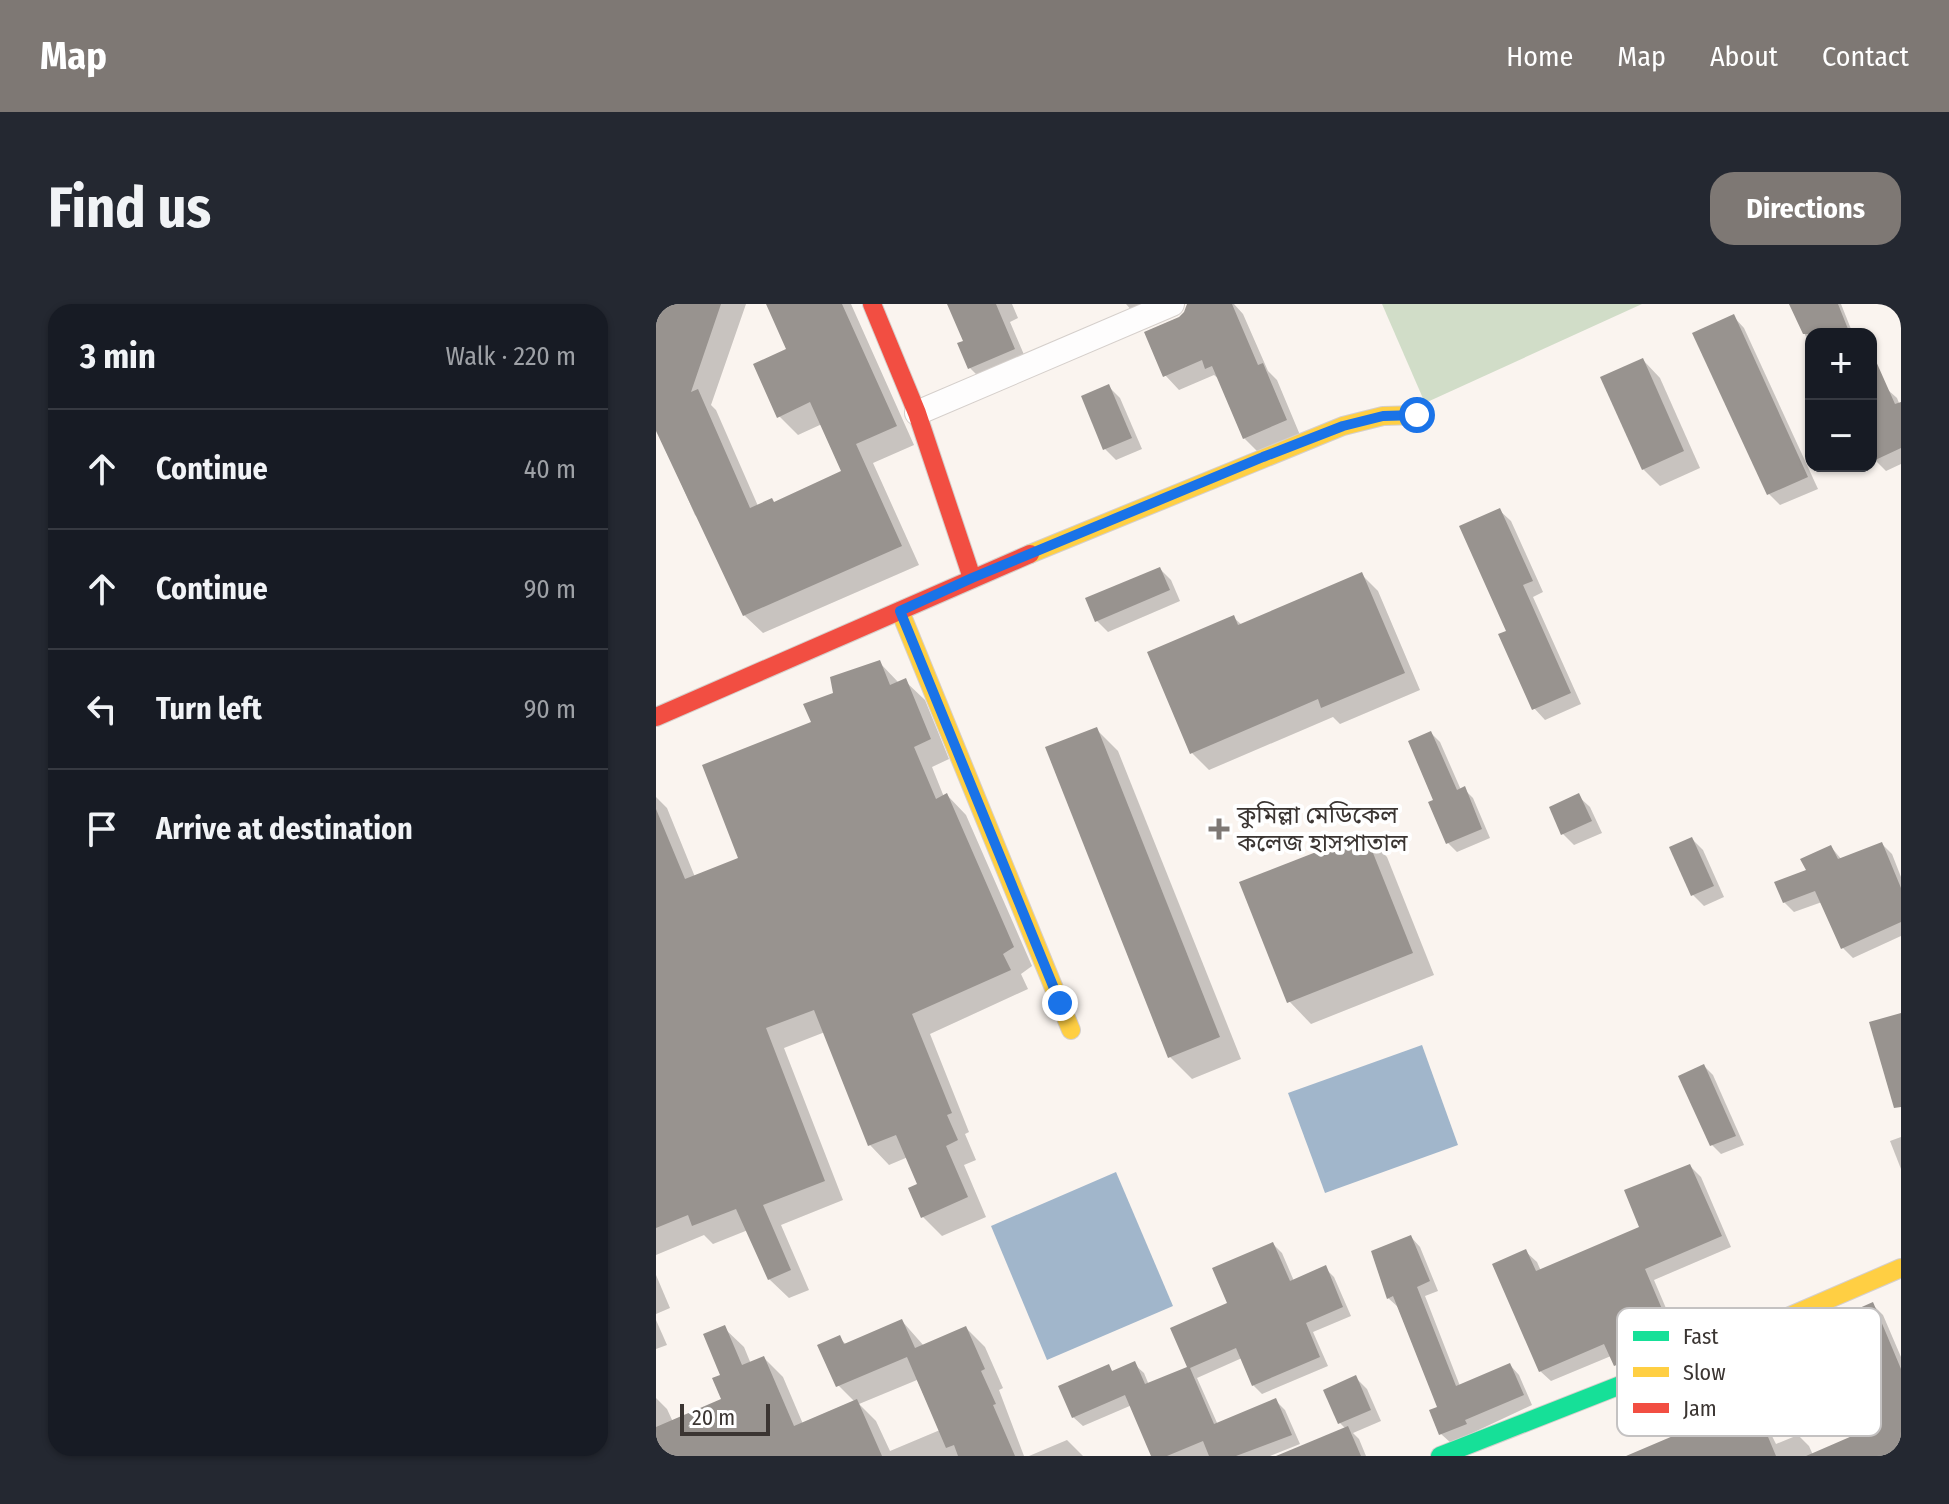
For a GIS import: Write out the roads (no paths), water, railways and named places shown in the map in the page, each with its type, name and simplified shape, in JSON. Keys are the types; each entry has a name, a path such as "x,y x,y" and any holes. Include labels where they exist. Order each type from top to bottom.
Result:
{"street":[{"path":"872,304 917,413 972,578"},
{"path":"917,413 1172,304"},
{"path":"656,717 972,578 1263,457 1343,426 1383,416 1417,415"},
{"path":"900,611 1071,1030"},
{"path":"1808,1308 1901,1268"},
{"path":"1440,1456 1617,1387"}],"water":[{"path":"1422,1045 1458,1145 1325,1193 1288,1093"},
{"path":"1116,1172 1173,1306 1047,1360 991,1226"}],"place":[{"name":"কুমিল্লা মেডিকেল কলেজ হাসপাতাল","path":"1219,829"}]}
